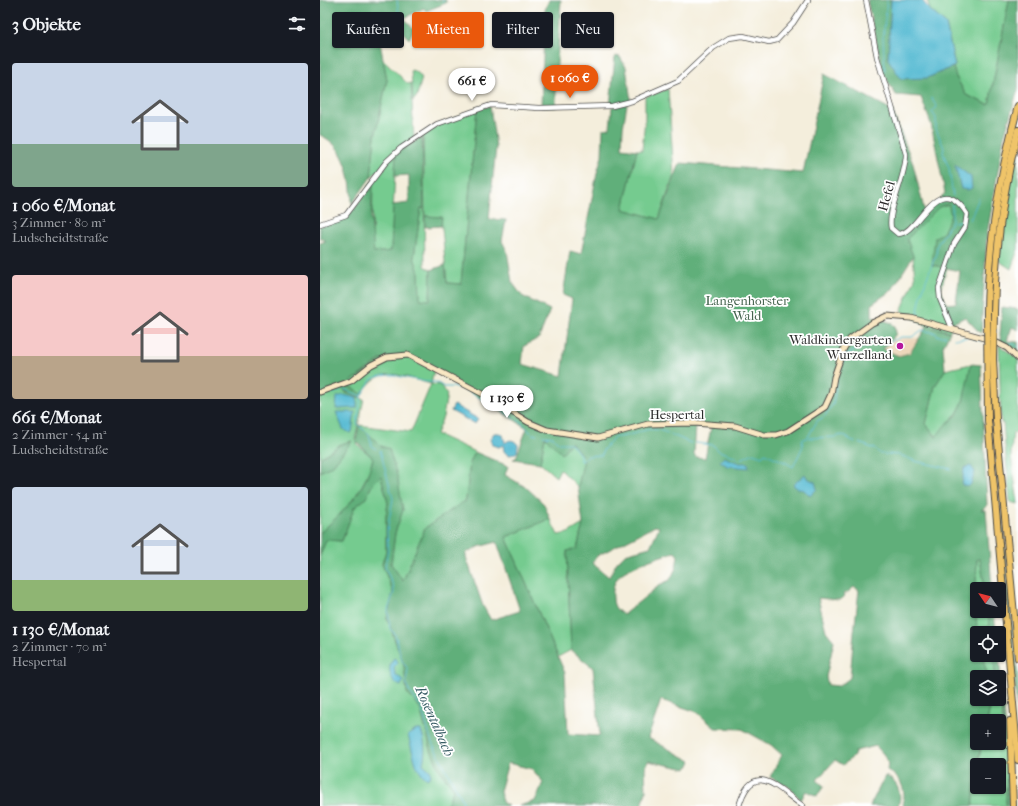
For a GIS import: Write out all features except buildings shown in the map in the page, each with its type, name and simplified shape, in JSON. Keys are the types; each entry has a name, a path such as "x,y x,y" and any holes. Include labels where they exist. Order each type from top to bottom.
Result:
{"highway":[{"path":"1018,106 1004,165 991,232 987,312 988,420 1018,760"},
{"path":"1018,130 998,234 993,359 996,420 1018,658"},
{"path":"1011,683 1009,701 1014,806"}],"main road":[{"name":"Hespertal","path":"320,392 351,381 383,359 398,355 408,355 483,394 528,422 547,430 598,438 648,424 694,423 735,426 764,435 776,435 788,431 825,407 831,394 834,377 844,348 858,332 872,323 887,316 899,316 952,328"},
{"path":"952,328 999,343 1018,359"}],"street":[{"path":"320,224 346,215 386,162 401,148 437,124 491,105 539,108 612,106 632,101 678,82 713,48 729,38 744,36 768,42 777,40 793,24 808,0"},
{"name":"Hefel","path":"866,0 878,58 906,154 905,167 891,218 891,228 898,234 906,232 927,207 944,198 952,199 958,202 967,214 965,227 954,244 939,288 940,299 952,328"},
{"path":"739,806 744,790 754,782 763,781 773,783 803,806"}],"shaded area":[{"name":"Waldkindergarten Wurzelland","path":"902,338 920,338 910,353 900,357 883,349 888,343"}],"green space":[{"path":"320,0 446,0 446,3 426,11 424,8 416,12 412,12 412,14 404,18 404,12 332,12 332,48 381,48 387,80 375,136 371,177 352,204 349,174 342,155 329,140 320,135"},
{"path":"549,0 561,0 556,80 556,107 541,107 543,48 553,48 553,12 545,12"},
{"name":"Langenhorster Wald","path":"867,0 891,0 888,59 927,78 953,67 956,77 966,95 989,105 1009,0 1018,0 1018,89 1004,137 987,234 981,334 965,317 953,323 946,304 956,303 960,271 932,265 935,237 943,233 951,215 948,204 939,207 907,239 913,256 892,290 872,304 872,317 889,322 895,326 896,334 883,349 899,356 910,353 927,326 950,332 943,346 945,370 935,386 926,424 936,437 945,425 956,416 963,402 971,364 981,365 987,506 981,510 986,510 991,582 984,582 980,559 977,559 976,582 970,582 970,618 976,618 977,626 970,626 970,662 984,662 986,670 970,670 970,706 990,706 989,714 970,714 970,750 980,750 979,758 970,758 970,794 974,794 973,806 903,806 904,794 902,785 892,773 887,770 887,760 876,746 855,751 854,756 843,765 835,760 817,780 824,786 817,796 806,791 801,800 789,787 770,777 782,755 771,745 742,729 715,728 697,712 661,700 648,738 691,761 687,769 648,761 645,769 646,791 642,806 519,806 535,801 543,782 532,769 508,763 500,791 502,802 508,806 446,806 454,789 440,770 431,750 420,708 407,693 404,666 387,618 393,592 382,564 386,551 386,516 388,503 381,476 372,485 366,498 354,508 342,541 326,540 320,556 320,533 353,500 365,481 373,458 356,441 359,425 381,446 389,449 397,475 403,510 395,533 391,564 403,581 425,528 466,500 470,463 475,452 508,466 505,475 527,488 544,504 550,519 506,537 565,673 568,734 600,736 593,668 571,650 567,551 577,549 583,524 578,487 584,458 571,442 562,454 545,437 540,463 513,459 516,458 527,428 420,360 410,357 380,360 349,383 349,386 362,394 360,397 346,392 341,386 320,398 320,243 326,241 320,238 320,226 331,223 347,215 357,205 373,180 371,218 374,253 391,251 393,205 409,203 409,175 395,176 396,154 422,136 424,208 421,208 414,257 419,273 420,299 430,300 431,270 445,265 447,283 461,284 477,109 490,106 496,147 489,219 506,220 502,241 507,251 512,282 522,296 550,310 539,338 524,346 522,364 562,376 572,299 563,295 570,251 581,254 597,173 602,156 603,129 610,128 612,107 627,104 623,128 622,148 637,150 623,209 659,219 680,163 803,173 824,74 892,110 913,164 925,213 945,193 931,124 921,97 896,95 883,73","holes":["696,426 711,427 705,458 696,457 694,454","655,526 659,527 650,547 625,554 617,562 609,577 592,563 597,556","497,542 520,611 491,620 483,606 466,557 466,553 478,547","675,552 678,556 676,568 670,580 661,584 624,614 619,612 614,604 613,595 613,589 618,577 630,568","854,587 859,590 850,678 839,686 828,685 826,677 834,641 826,631 818,598 839,600 843,598 844,593 847,593"]},
{"path":"927,0 1009,0 989,105 966,95 956,77 953,67 955,66 946,24 930,10"},
{"path":"404,18 412,27 412,33 409,39 404,34"},
{"path":"615,56 620,57 626,67 631,101 610,105"},
{"path":"383,59 408,84 411,83 414,139 371,177 375,136 387,80"},
{"path":"411,70 417,72 422,78 417,96 413,101"},
{"path":"668,89 674,175 659,219 623,209 637,150 642,150 645,119 645,97"},
{"path":"477,109 461,284 447,283 441,217 425,216 423,135 438,125"},
{"path":"1018,145 1018,249 1011,269 999,261 1005,213"},
{"path":"396,154 391,251 374,253 372,244 373,180"},
{"path":"949,204 951,215 932,265 947,268 941,289 953,323 950,331 927,326 901,311 915,279 913,256 906,239 939,207"},
{"path":"421,208 424,208 425,266 431,270 430,300 420,299 419,273 414,257"},
{"path":"425,216 442,217 441,226 425,227"},
{"path":"1002,307 1018,309 1018,330 1012,327 1007,341 1018,342 1018,351 1001,343 1000,335"},
{"path":"999,345 1018,359 1018,434 1013,432 1011,455 1018,504 1010,502 1003,423 1001,423"},
{"path":"399,354 410,358 434,371 431,384 393,374 377,378 369,384 362,394 349,386 348,383 380,361"},
{"path":"971,364 962,405 959,411 937,437 926,424 935,386 945,370"},
{"path":"431,384 440,385 447,394 443,417 436,434 475,452 470,463 466,500 425,528 403,581 391,564 395,533 403,510 389,449 381,446 359,425 411,432"},
{"path":"341,385 346,393 364,399 355,439 358,445 373,458 359,491 338,516 320,533 320,472 333,465 352,441 341,444 320,458 320,398"},
{"path":"545,437 571,442 585,458 578,487 560,469 556,477 540,463"},
{"path":"352,441 333,465 320,472 320,458 341,444"},
{"path":"381,476 388,503 386,516 386,551 382,564 393,592 387,618 404,666 407,693 420,708 431,750 440,770 454,789 446,806 320,806 320,556 326,540 342,541 354,508 366,498 372,485"},
{"path":"998,511 1001,511 1018,678 1018,722 1006,582 1005,582"},
{"path":"550,519 558,535 568,533 583,524 577,549 567,551 571,650 558,657 506,537"},
{"path":"980,558 984,582 976,582 977,559"},
{"path":"976,618 989,618 990,626 977,626"},
{"name":"Langenhorster Wald","path":"989,618 995,618 995,626 990,626"},
{"path":"983,662 994,662 995,670 986,670"},
{"path":"994,662 1000,662 1000,670 995,670"},
{"path":"990,706 1001,706 1002,714 989,714"},
{"path":"1002,706 1004,706 1005,714 1003,714"},
{"path":"1006,728 1009,759 1009,806 1006,806"},
{"path":"1006,749 1007,757 1006,806 973,806 974,794 1006,794 1006,758 979,758 981,750 1006,750"},
{"path":"885,776 893,781 898,788 900,797 898,806 870,806"}],"water":[{"path":"891,0 922,0 930,10 946,24 955,66 927,78 901,79 888,59"},
{"path":"955,165 971,177 972,188 968,190 961,189"},
{"path":"344,395 357,398 357,408 336,409 337,397"},
{"path":"454,405 478,419 475,424 451,411"},
{"path":"336,412 355,412 352,432 350,433 343,429"},
{"path":"494,433 503,435 505,443 510,440 515,442 518,445 517,452 508,455 504,451 503,445 499,447 492,445 490,439"},
{"path":"724,457 739,463 748,463 749,468 727,466 720,461"},
{"path":"971,466 975,472 971,484 968,487 962,485 964,469"},
{"path":"805,474 807,478 815,482 817,489 810,496 804,490 798,489 793,485"},
{"path":"394,658 398,663 394,667 395,674 403,680 401,686 394,681 390,674 390,666"},
{"path":"416,730 421,730 425,747 423,764 430,770 431,776 427,779 417,767 408,735"}],"waterway":[{"path":"397,0 398,12"},
{"path":"885,71 883,38 887,0"},
{"path":"931,98 937,107 932,112 936,118 936,129 944,148 943,153 949,168 953,196"},
{"path":"970,220 979,198"},
{"path":"918,315 918,308 924,287 934,259 936,258 937,245 952,221 952,204"},
{"path":"953,222 962,221"},
{"path":"696,443 713,445 719,451 734,456 739,460 753,453 762,456 765,453 793,467 803,446 802,440 808,437 817,421 824,417 833,404 838,374 847,354 872,343 887,344 901,337 912,337 922,330 936,333 938,336 946,336"},
{"path":"954,339 970,337 980,341"},
{"path":"1008,343 1014,344 1018,347"},
{"path":"361,396 372,379 392,375 426,382 436,382 444,387 461,387 521,422 532,434 537,435"},
{"path":"344,389 361,396 357,424 369,434 372,446 376,449"},
{"path":"327,392 335,393 341,390"},
{"path":"320,397 324,393"},
{"path":"543,436 553,437 559,443 571,443 580,455 580,461 588,456 602,455 603,450 614,437 626,436 651,429 663,431 691,443"},
{"path":"809,438 835,437 842,435 855,442"},
{"path":"859,443 875,449 880,454 900,455 915,461 951,469"},
{"name":"Rosentalbach","path":"380,450 393,499 387,531 388,549 385,567 393,585 394,592 388,610 390,629 395,634 402,661 408,669 406,682 409,691 421,707 432,743 463,801 462,806"}],"place":[{"name":"Waldkindergarten Wurzelland","path":"900,346"}]}
